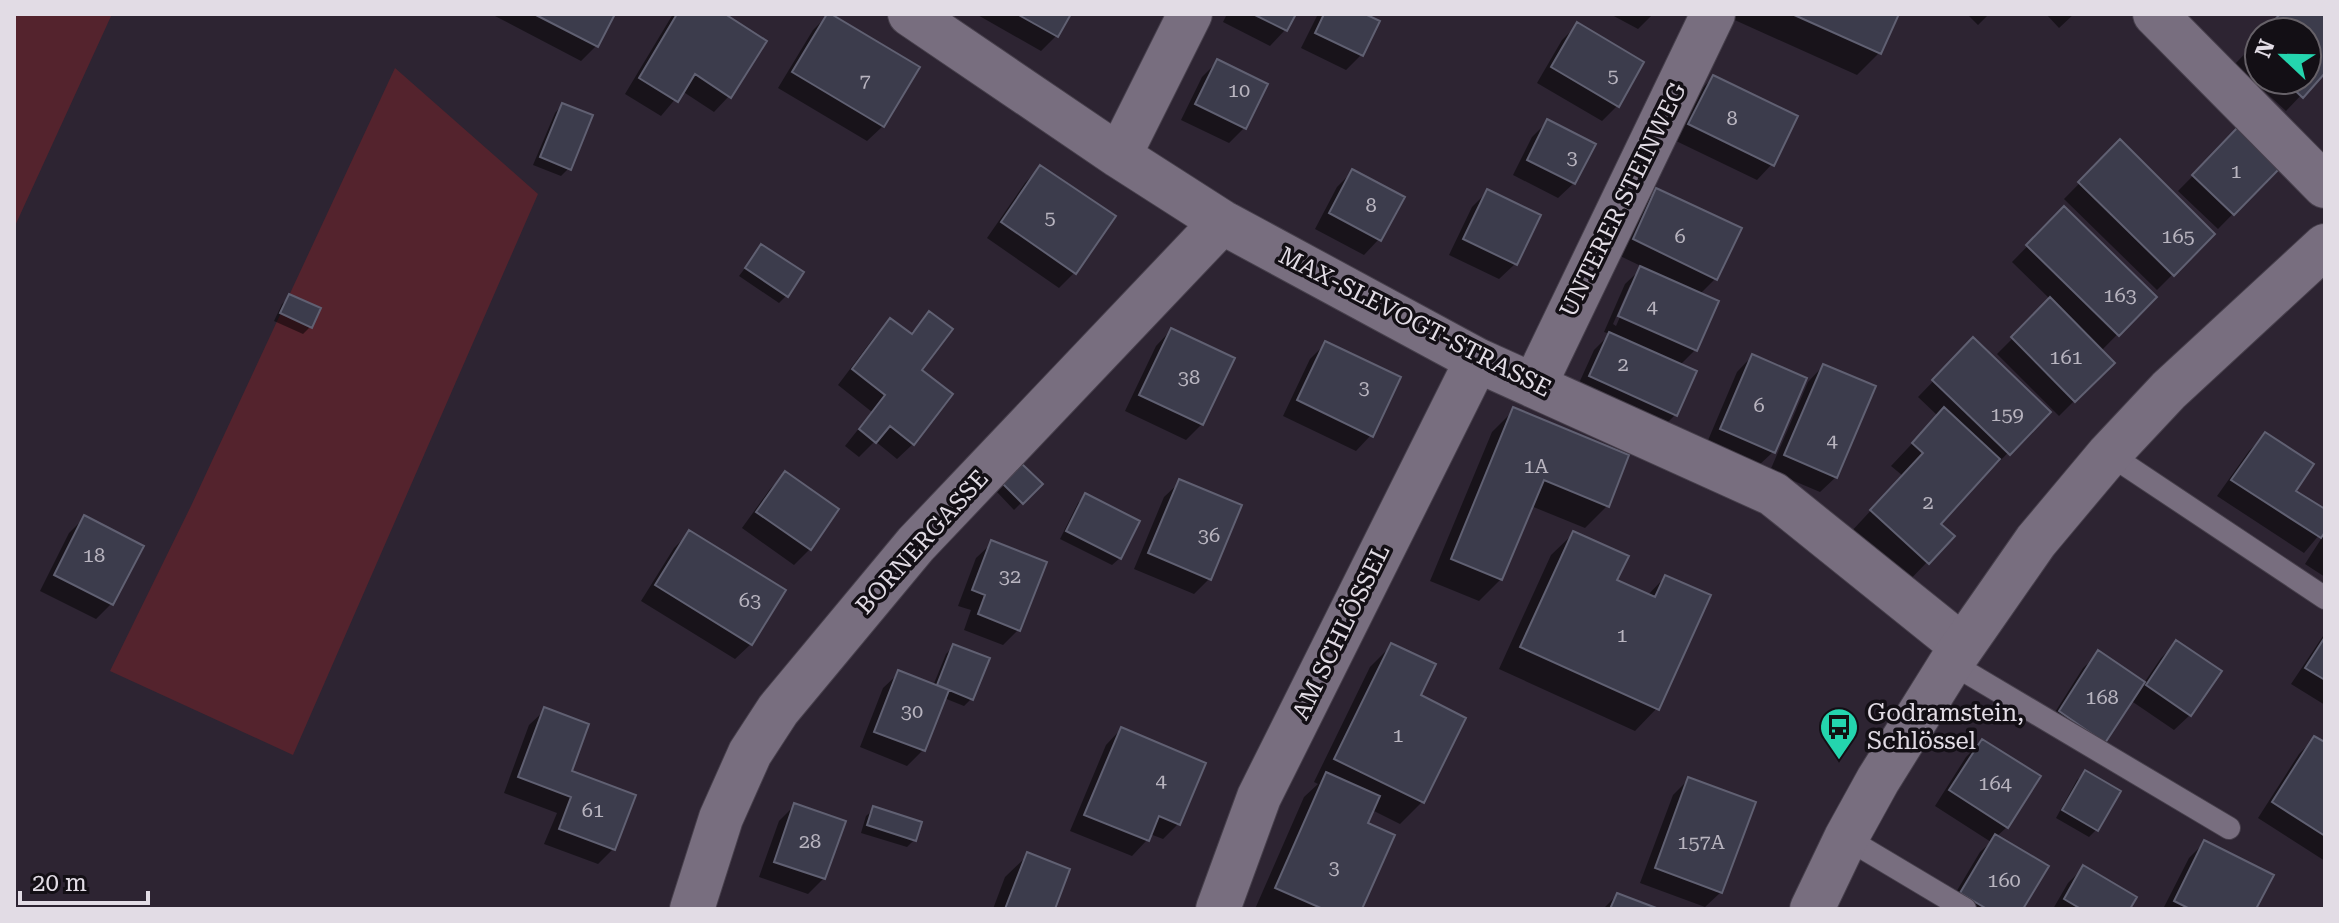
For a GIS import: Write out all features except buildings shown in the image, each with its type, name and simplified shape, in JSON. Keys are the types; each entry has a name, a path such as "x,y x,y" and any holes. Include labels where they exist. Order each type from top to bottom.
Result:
{"street":[{"name":"MAX-SLEVOGT-STRASSE","path":"910,14 1222,222 1477,360 1773,494 1957,654"},
{"path":"1119,156 1190,14"},
{"name":"UNTERER STEINWEG","path":"1534,386 1713,14"},
{"path":"2155,14 2325,186"},
{"name":"BORNERGASSE","path":"692,909 721,818 750,753 778,710 916,544 1222,222"},
{"path":"1812,909 1878,780 1957,654 2036,541 2109,454 2169,390 2325,246"},
{"name":"AM SCHLÖSSEL","path":"1218,909 1259,797 1477,360"}],"lane":[{"path":"2109,454 2325,598"},
{"path":"1957,654 2229,828"},
{"path":"1846,838 1965,909"}],"shaded area":[{"path":"14,14 112,14 14,228"},
{"path":"395,68 538,194 293,755 110,671 191,506"}],"place":[{"name":"Godramstein, Schlössel","path":"1839,761"}]}
